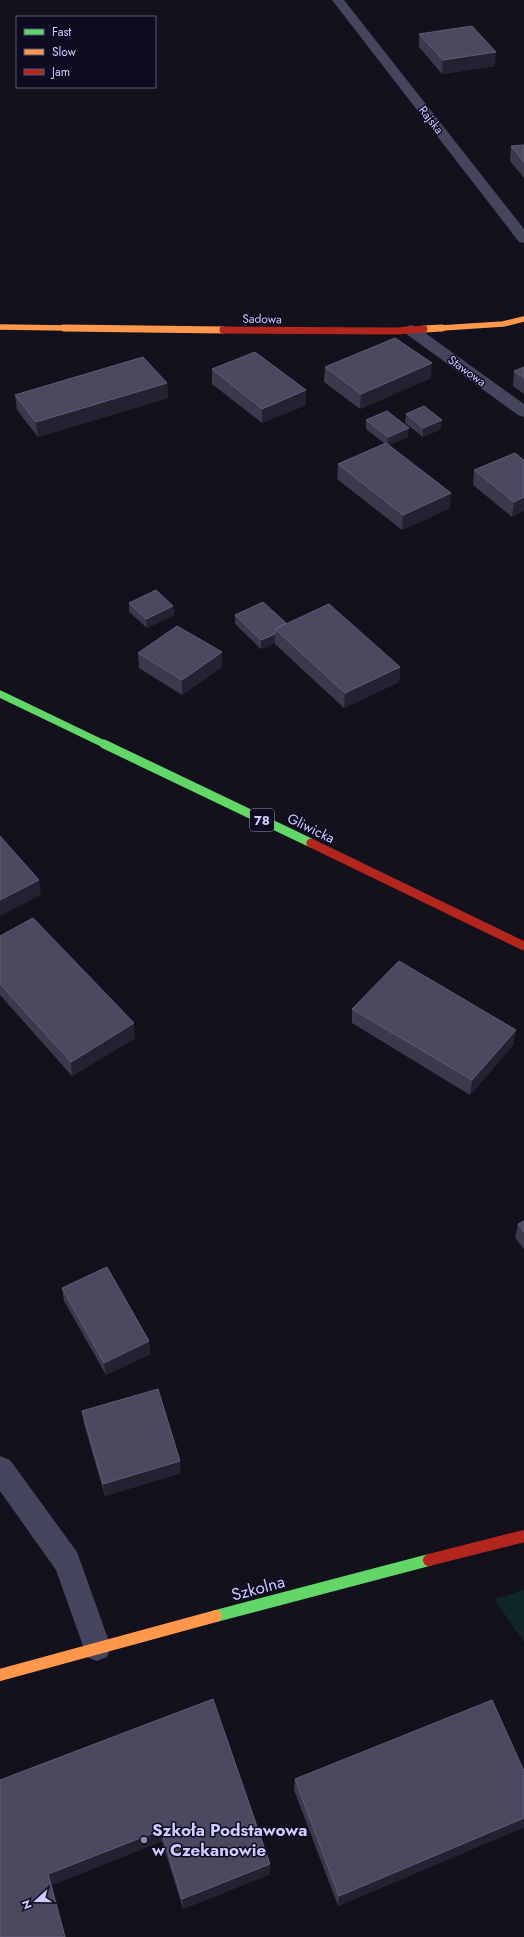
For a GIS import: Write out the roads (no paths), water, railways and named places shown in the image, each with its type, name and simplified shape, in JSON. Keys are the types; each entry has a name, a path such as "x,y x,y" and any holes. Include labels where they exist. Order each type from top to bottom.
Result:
{"street":[{"name":"Rajska","path":"338,0 524,239"},
{"name":"Sadowa","path":"0,327 283,331 411,330 503,324 524,319"},
{"name":"Stawowa","path":"411,330 524,412"},
{"name":"Gliwicka","path":"0,694 524,946"},
{"path":"0,1469 67,1562 97,1647"},
{"name":"Szkolna","path":"0,1675 97,1647 524,1536"}],"place":[{"name":"Szkoła Podstawowa w Czekanowie","path":"144,1840"}]}
